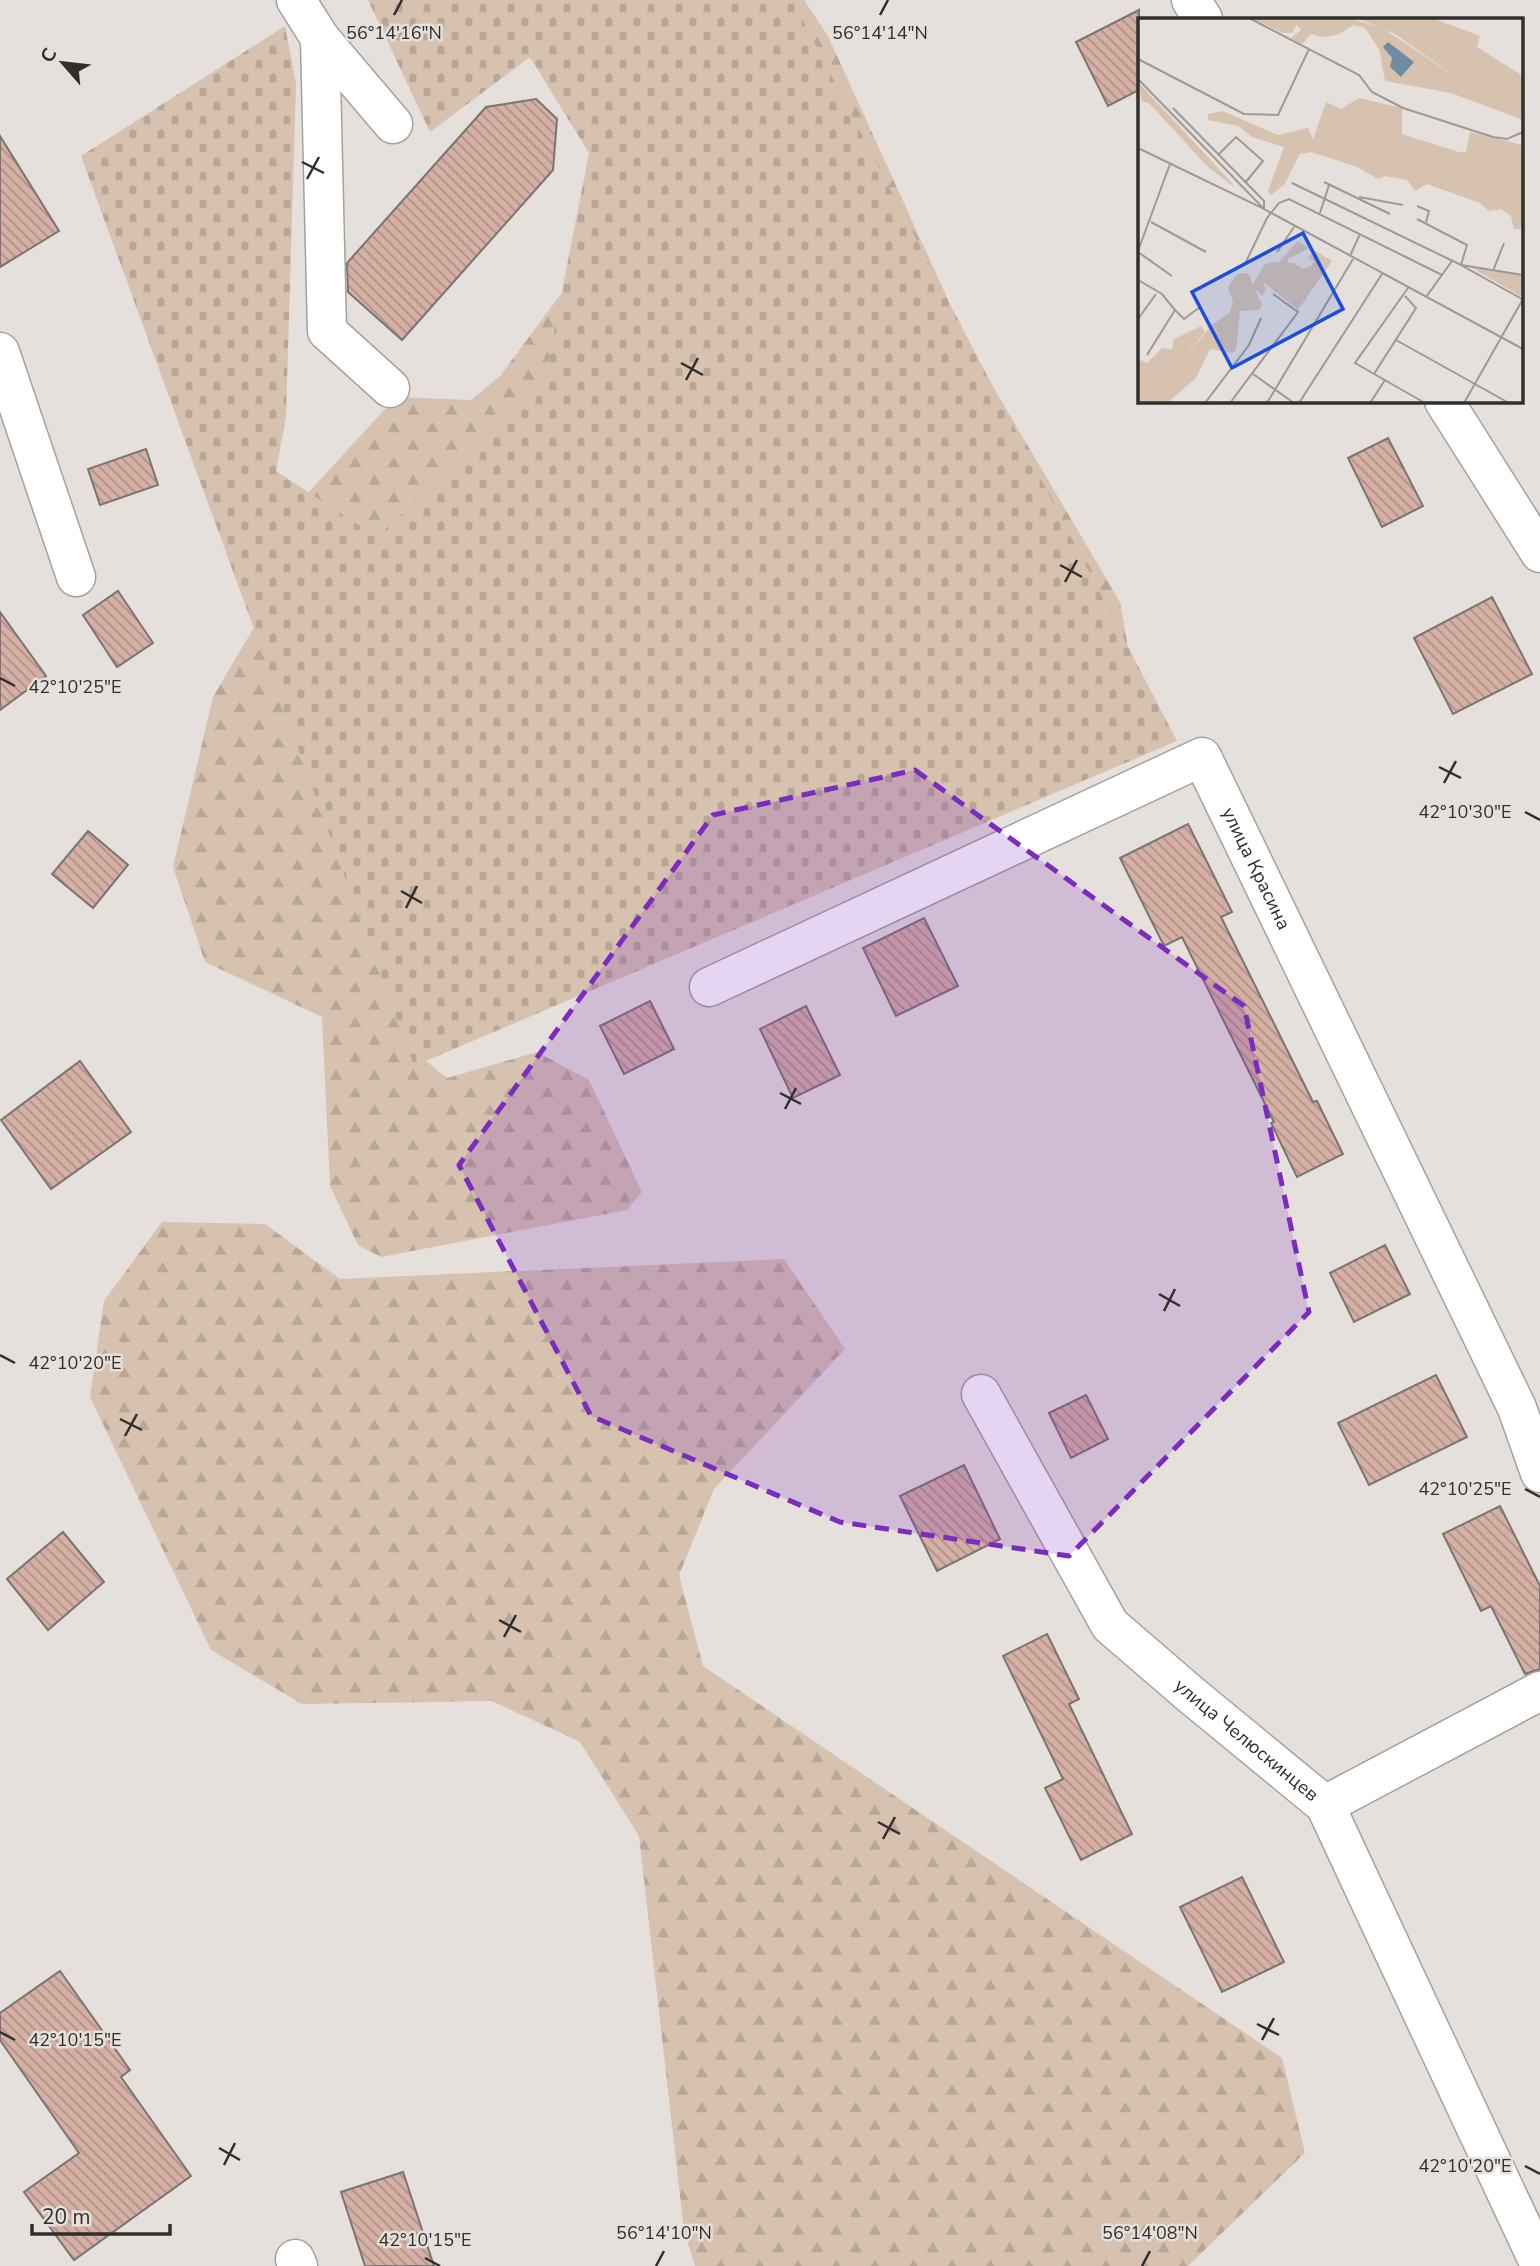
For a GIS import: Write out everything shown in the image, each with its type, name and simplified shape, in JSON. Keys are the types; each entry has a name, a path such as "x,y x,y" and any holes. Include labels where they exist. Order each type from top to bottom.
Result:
{"street":[{"path":"296,0 320,38 393,124"},
{"path":"1191,0 1202,18"},
{"path":"320,38 327,331 390,388"},
{"path":"0,352 76,577"},
{"path":"1445,402 1540,553"},
{"name":"улица Красина","path":"709,987 1202,757 1517,1408 1540,1473"},
{"name":"улица Челюскинцев","path":"981,1394 1110,1625 1325,1805 1540,2265"},
{"path":"1325,1805 1540,1691"}],"highlighted area":[{"path":"915,770 1244,1006 1309,1312 1069,1556 840,1522 591,1416 459,1165 713,815"}],"green space":[{"path":"368,0 792,0 1177,741 414,1066 81,156 285,26 296,84 286,417 276,471 377,537 545,379 589,153 530,57 430,132"},
{"path":"731,0 804,0 828,36 969,346 1120,602 1135,688 425,1060 447,1078 537,1052 589,1080 642,1192 627,1210 381,1257 358,1245 330,1186 322,1017 205,962 173,867 213,697 272,597 298,504 396,397 471,400 500,376 561,294 615,301"},
{"path":"162,1222 265,1224 340,1279 784,1259 845,1349 714,1489 679,1575 703,1666 1282,2058 1305,2153 1188,2266 695,2266 684,2231 639,1836 580,1742 492,1701 302,1704 211,1650 90,1397 104,1301"}],"building":[{"path":"1139,10 1138,91 1108,106 1076,42"},
{"path":"536,99 557,119 553,170 402,340 348,292 347,263 486,107"},
{"path":"0,136 59,231 0,267"},
{"path":"1388,438 1423,506 1382,527 1348,458"},
{"path":"146,449 158,485 100,505 88,469"},
{"path":"118,591 153,643 117,667 83,615"},
{"path":"1492,597 1532,674 1453,714 1414,638"},
{"path":"0,612 46,676 0,710"},
{"path":"1188,824 1232,912 1221,917 1313,1102 1317,1101 1343,1154 1297,1177 1271,1123 1274,1122 1182,937 1164,946 1120,858"},
{"path":"88,831 128,865 93,908 52,874"},
{"path":"924,918 958,986 896,1016 863,948"},
{"path":"650,1001 674,1049 624,1074 600,1026"},
{"path":"806,1006 840,1075 793,1098 760,1029"},
{"path":"80,1061 131,1132 51,1189 1,1120"},
{"path":"1385,1245 1410,1294 1354,1322 1330,1273"},
{"path":"1436,1375 1467,1437 1369,1485 1338,1423"},
{"path":"1086,1395 1108,1439 1071,1458 1049,1413"},
{"path":"964,1465 1000,1539 937,1571 900,1496"},
{"path":"1500,1506 1540,1586 1540,1669 1525,1674 1491,1606 1481,1611 1443,1534"},
{"path":"63,1532 104,1582 48,1630 7,1579"},
{"path":"1047,1634 1079,1699 1069,1704 1132,1834 1081,1860 1045,1788 1063,1779 1003,1656"},
{"path":"1242,1877 1284,1962 1222,1992 1180,1907"},
{"path":"60,1971 130,2070 121,2077 191,2176 74,2260 24,2192 79,2153 0,2040 0,2013"},
{"path":"403,2172 434,2266 365,2266 341,2192"}]}
